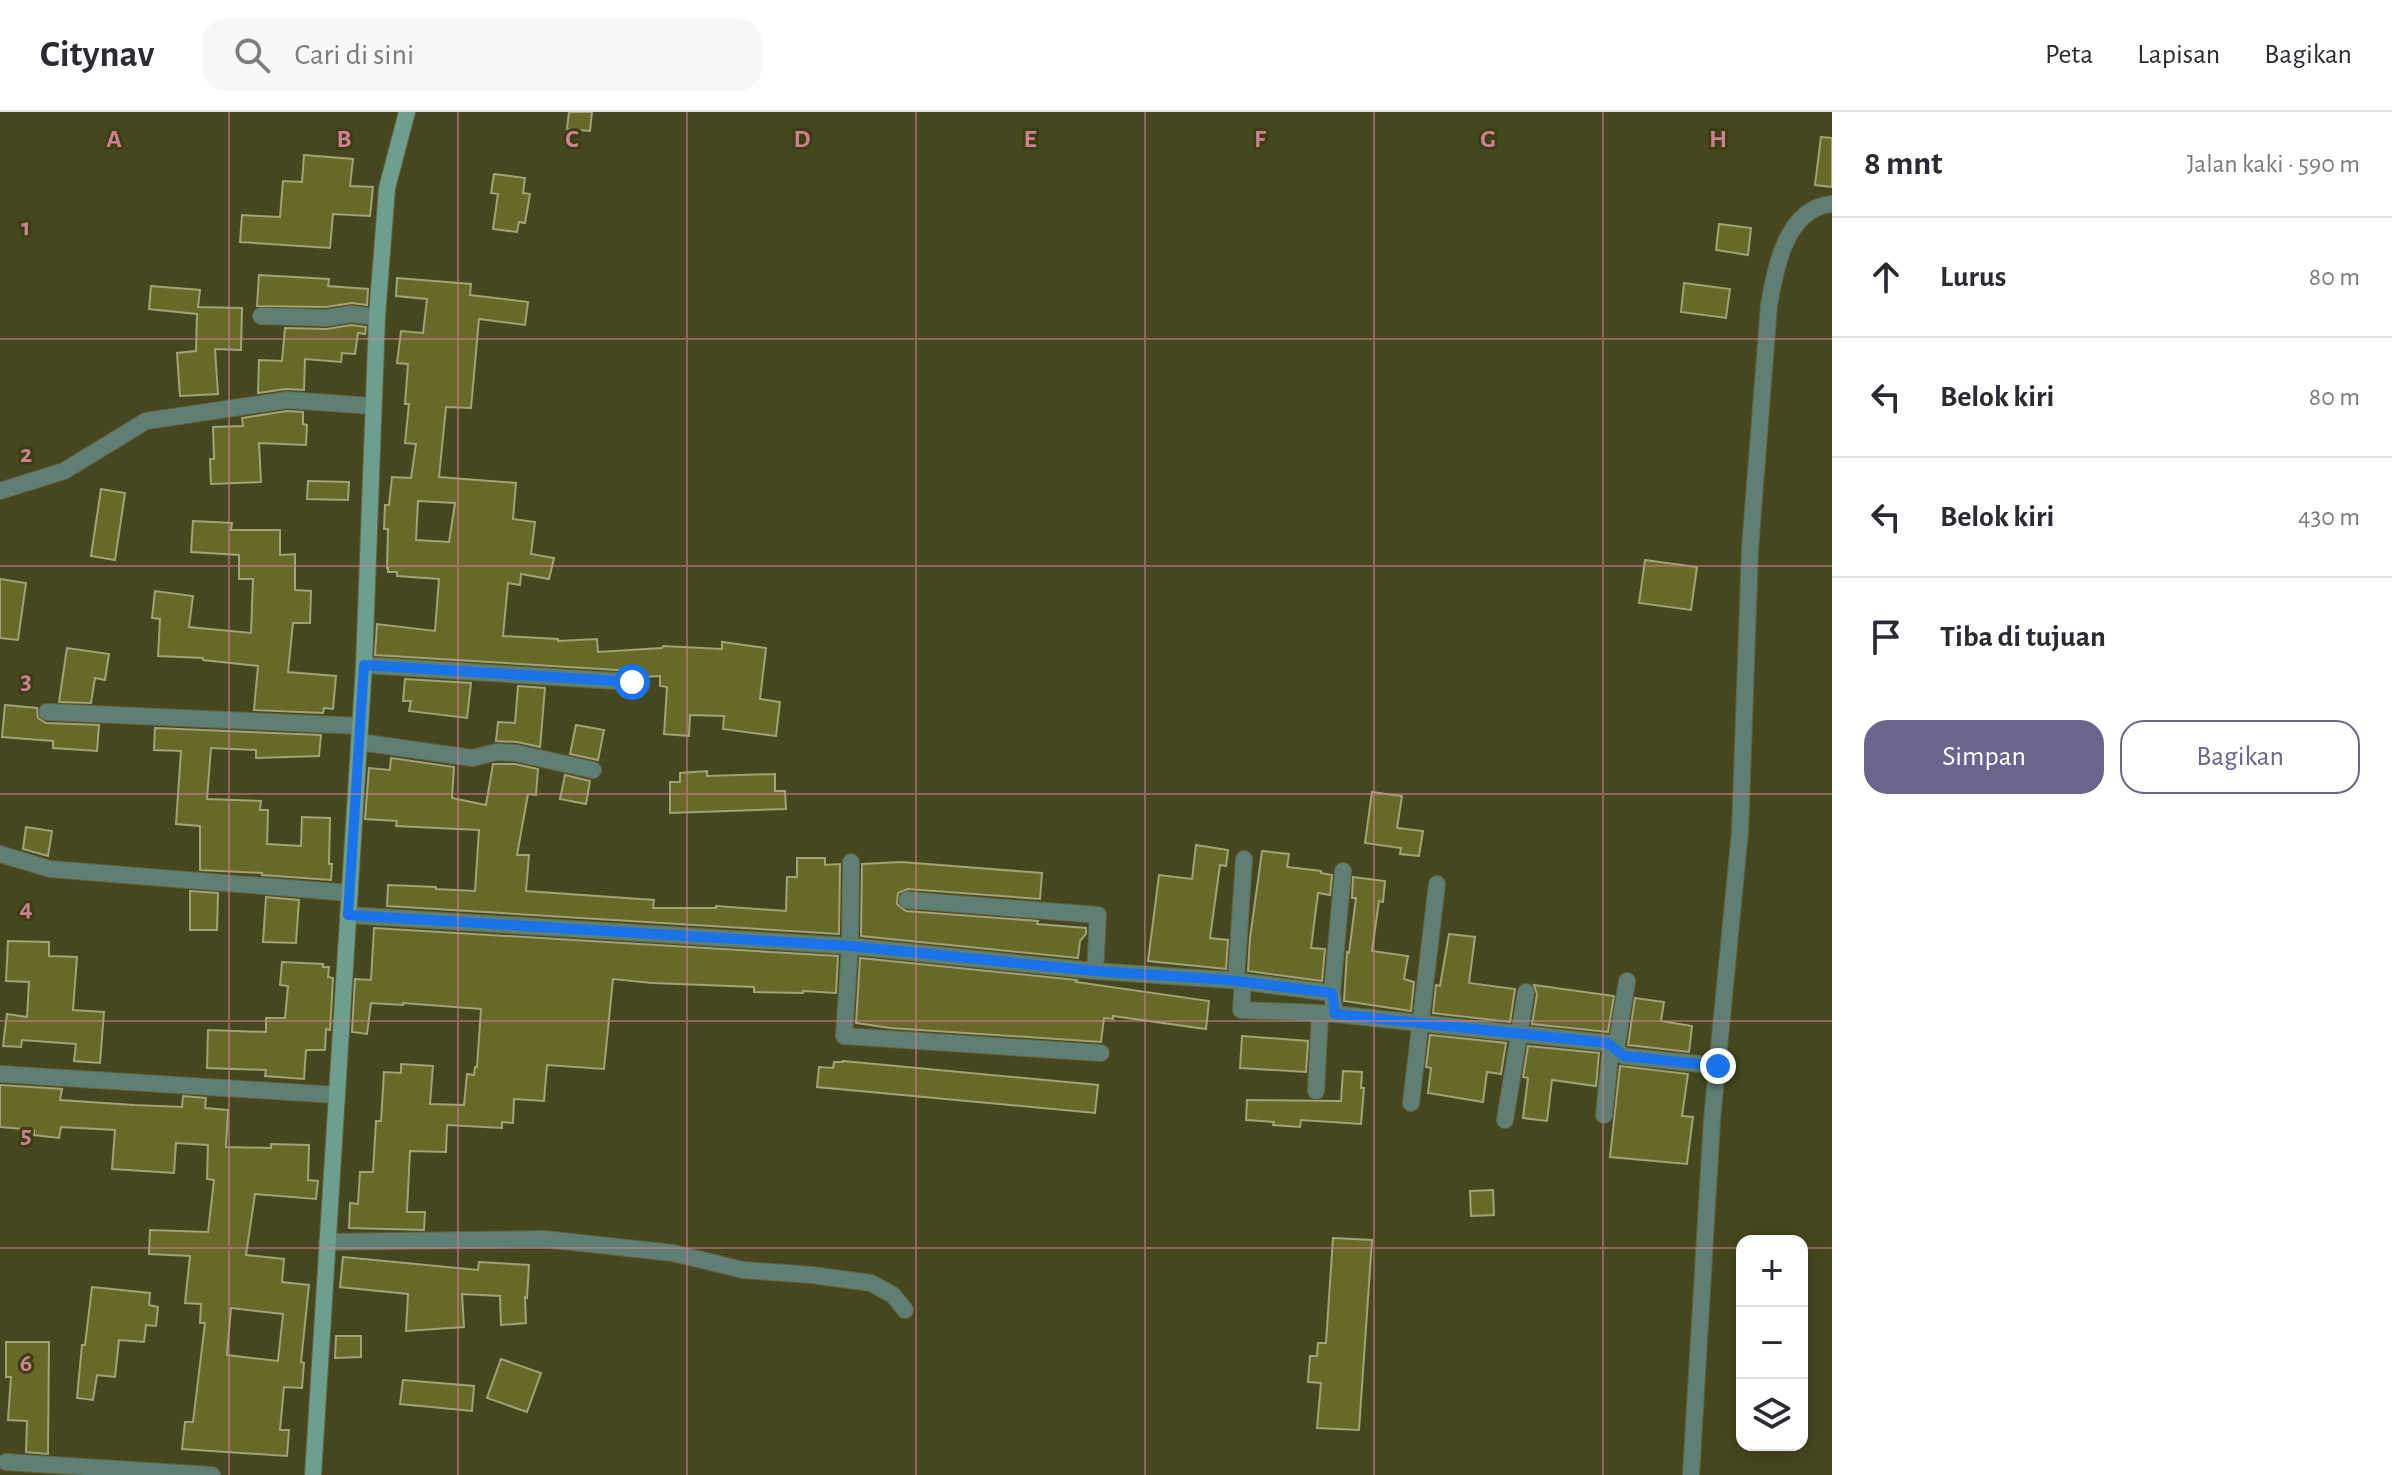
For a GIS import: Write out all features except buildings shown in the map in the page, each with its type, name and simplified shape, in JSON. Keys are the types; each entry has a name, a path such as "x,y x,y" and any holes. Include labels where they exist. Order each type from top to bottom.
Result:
{"street":[{"path":"313,1475 364,665 377,317 387,188 407,112"},
{"path":"1691,1475 1718,1066 1740,831 1750,549 1769,305 1775,269 1787,239 1805,214 1832,204"},
{"path":"261,316 327,318 351,314 377,317"},
{"path":"0,491 64,471 146,421 287,400 373,406"},
{"path":"364,665 632,682"},
{"path":"47,712 360,734 472,758 497,752 516,753 593,770"},
{"path":"0,854 50,869 350,893"},
{"path":"1244,859 1241,1010 1328,1014 1607,1043 1624,1056 1718,1066"},
{"path":"851,862 844,1036 1101,1053"},
{"path":"1316,1091 1332,993 1343,871"},
{"path":"1411,1103 1437,884"},
{"path":"907,900 1098,915 1095,971"},
{"path":"348,915 850,946 1095,971 1240,981 1332,993"},
{"path":"1604,1115 1627,981"},
{"path":"1505,1120 1526,992"},
{"path":"0,1074 337,1095"},
{"path":"327,1242 544,1239 673,1253 743,1270 871,1283 893,1295 905,1310"},
{"path":"6,1462 212,1475"}],"route":[{"path":"632,682 364,665 348,915 850,946 1095,971 1229,980 1332,993 1335,1014 1607,1043 1624,1056 1718,1066"}]}
